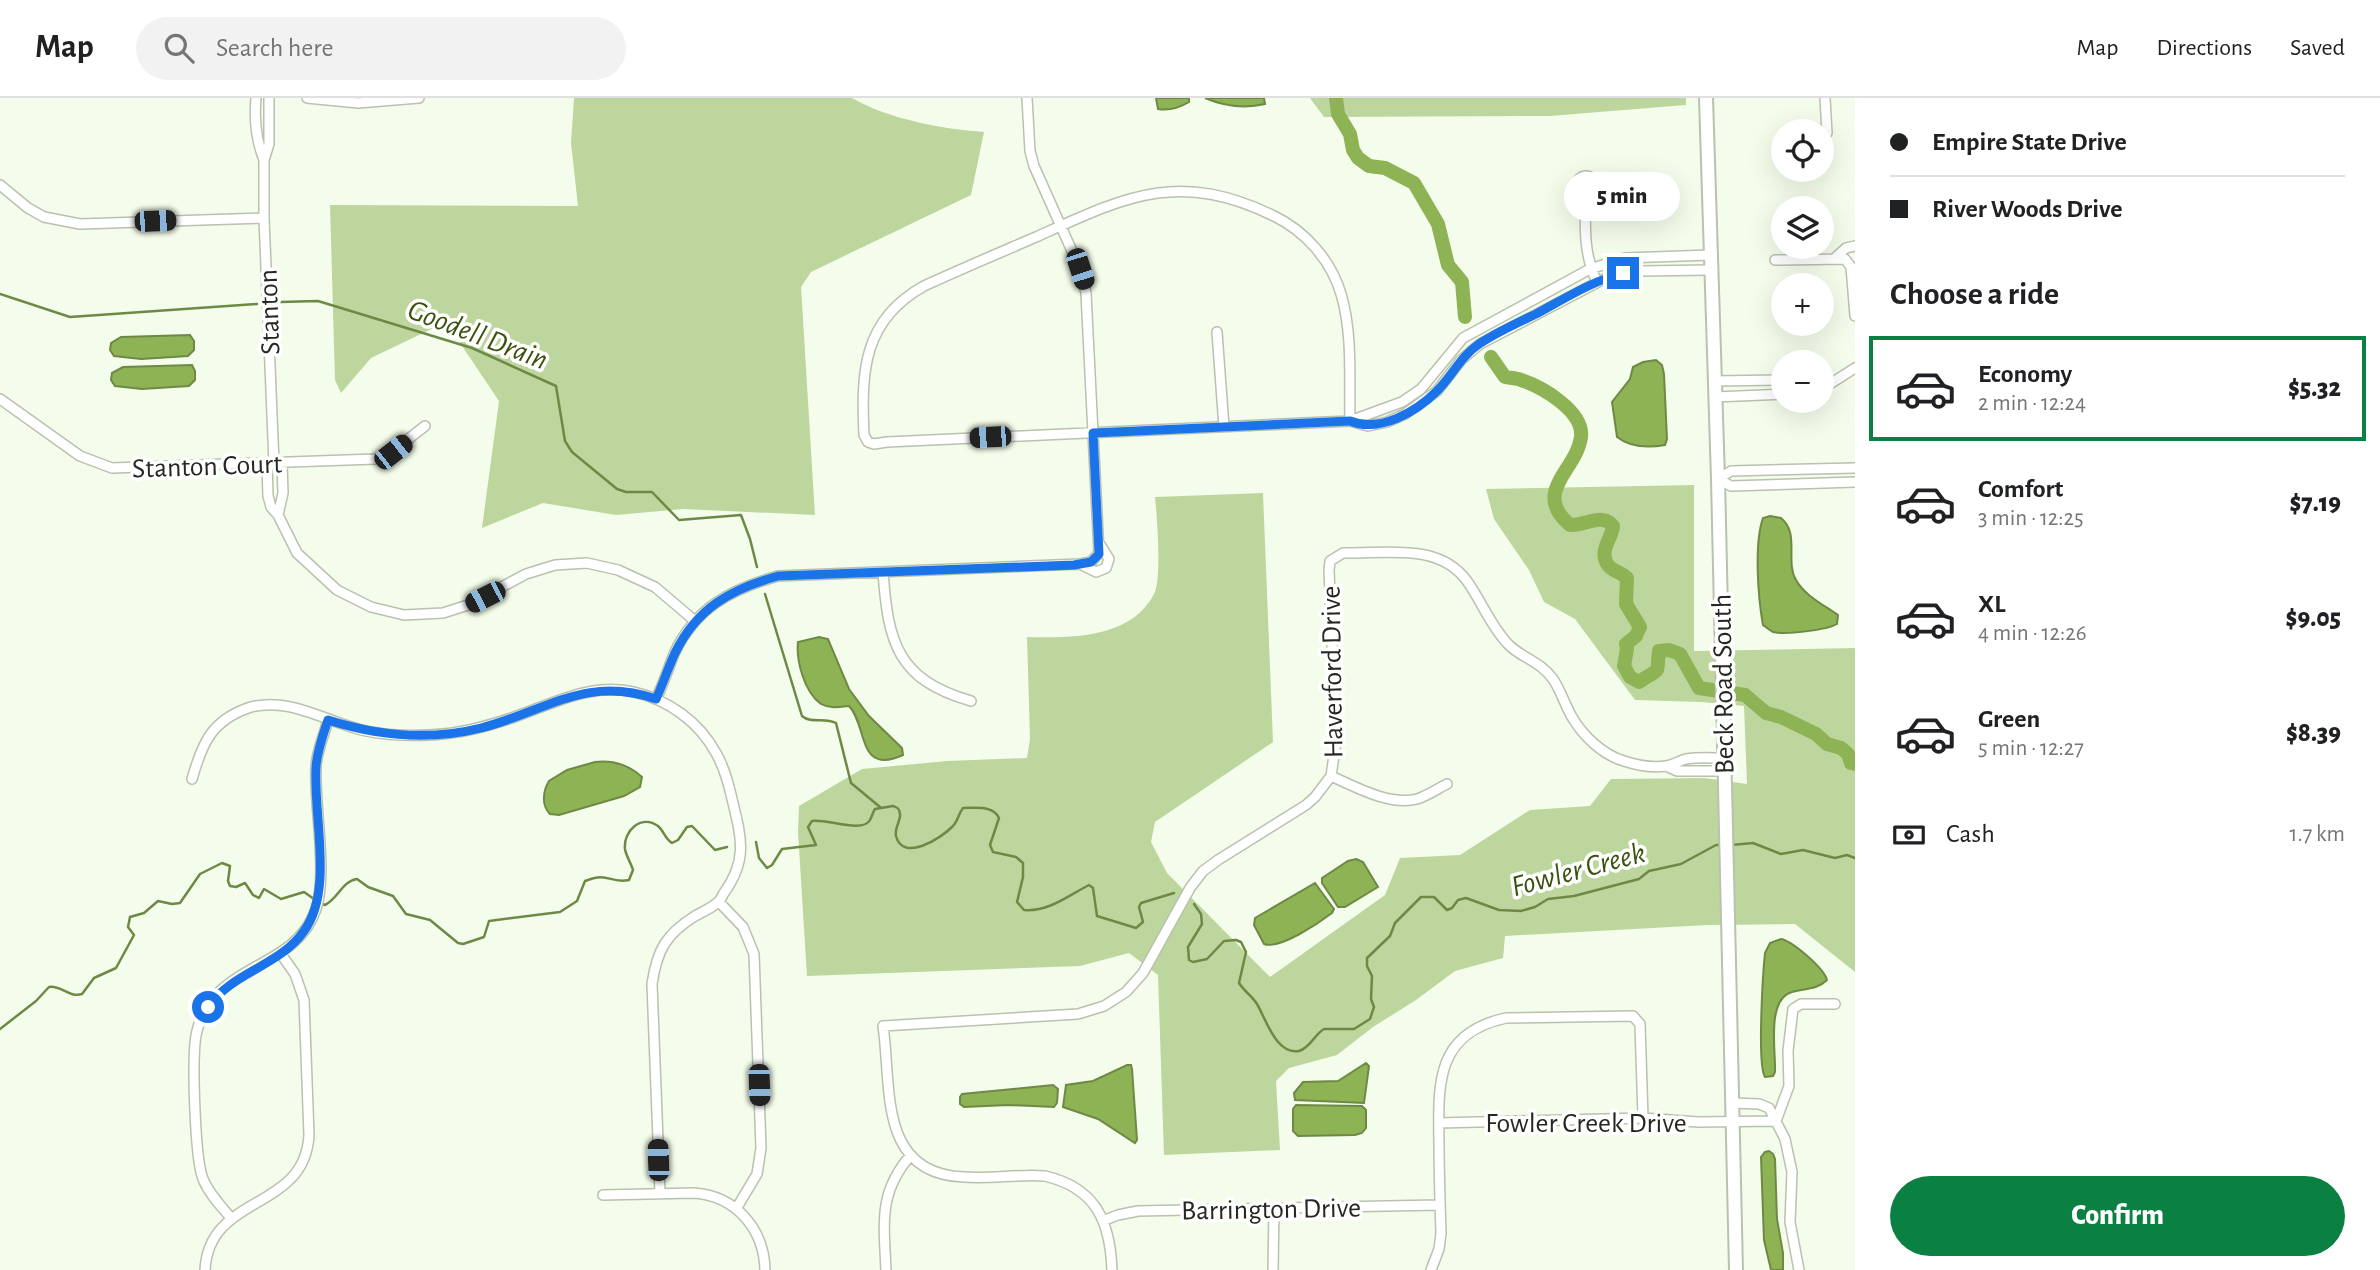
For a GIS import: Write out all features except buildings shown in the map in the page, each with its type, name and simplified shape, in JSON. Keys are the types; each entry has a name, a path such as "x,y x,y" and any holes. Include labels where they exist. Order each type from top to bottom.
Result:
{"main road":[{"name":"Beck Road South","path":"1706,98 1737,1270"}],"street":[{"path":"256,98 255,124 258,146 264,160"},
{"path":"264,160 269,145 269,98"},
{"path":"307,98 358,103 419,98"},
{"path":"656,699 674,654 695,621 729,593 778,576 1080,564 1091,562 1099,554 1086,293 1080,269 1034,166 1030,151 1027,98"},
{"path":"1825,98 1826,119"},
{"name":"Stanton","path":"264,160 275,464"},
{"path":"0,186 28,208 44,216 80,224 264,218"},
{"path":"1350,421 1346,321 1340,293 1322,256 1290,225 1234,199 1207,193 1152,193 1124,199 925,286 891,311 875,333 866,359 866,439 874,444 1350,421 1402,402 1426,382 1463,338 1590,269 1625,258 1710,255"},
{"path":"1586,194 1584,231 1590,269 1597,282"},
{"path":"1835,258 1846,248 1855,246"},
{"path":"1775,260 1842,257 1848,261 1853,271 1855,316"},
{"path":"1350,421 1368,426 1405,414 1437,391 1461,360 1480,344 1597,282 1633,272 1711,270"},
{"path":"1217,332 1224,427"},
{"path":"1834,377 1855,368"},
{"path":"1715,381 1771,380"},
{"path":"1715,397 1771,395"},
{"name":"Stanton Court","path":"0,399 80,456 101,465 135,468 375,459 393,452 425,426"},
{"path":"275,464 268,496 291,544 310,567 348,597 380,610 404,615 443,613 468,605 526,573 555,565 587,563 618,570 655,587 695,621"},
{"path":"275,464 283,493 278,515"},
{"path":"1717,479 1731,471 1855,468"},
{"path":"1717,479 1731,486 1855,482"},
{"path":"1080,564 1096,572 1106,568 1109,559 1099,543"},
{"name":"Haverford Drive","path":"911,1155 897,1133 890,1115 883,1026 1078,1014 1113,1001 1126,992 1143,973 1191,888 1203,872 1306,805 1331,776 1336,742 1330,561 1343,554 1409,552 1426,555 1453,567 1466,580 1494,628 1509,646 1539,664 1554,680 1577,725 1593,742 1623,761 1650,766 1666,766 1686,759 1723,764"},
{"path":"883,572 888,624 900,653 910,668 945,694 971,701"},
{"path":"192,779 206,739 224,721 239,712 258,706 292,707 328,720 383,734 429,736 482,727 588,692 633,692 656,699 694,723 715,751 727,776 741,835 741,851 734,877 719,902 682,924 669,936 655,964 652,984 660,1193"},
{"path":"231,1218 208,1188 199,1163 194,1053 197,1032 204,1012 216,996 225,987 281,954 303,933 316,908 319,888 316,765 328,720"},
{"path":"1331,776 1385,798 1416,799 1447,784"},
{"path":"719,902 743,927 754,954 761,1148 757,1174 736,1209"},
{"path":"205,1270 209,1247 231,1218 269,1197 288,1182 302,1167 307,1155 309,1135 303,1000 295,974 281,954"},
{"path":"1776,1121 1789,1086 1788,1051 1793,1009 1801,1004 1835,1004"},
{"path":"1431,1270 1440,1242 1438,1090 1443,1068 1466,1036 1480,1026 1497,1020 1624,1015 1638,1019 1643,1118"},
{"path":"1733,1103 1759,1104 1769,1108 1785,1139 1790,1162 1790,1222 1799,1270"},
{"name":"Fowler Creek Drive","path":"1438,1123 1643,1118 1698,1122 1776,1121"},
{"path":"886,1270 885,1204 895,1175 911,1155 933,1170 954,1176 1032,1175 1058,1179 1084,1195 1105,1220 1111,1244 1112,1270"},
{"path":"603,1195 705,1194 727,1202 751,1225 761,1240 765,1270"},
{"name":"Barrington Drive","path":"1105,1220 1138,1211 1440,1205"},
{"path":"1273,1270 1274,1208"}],"shaded area":[{"path":"574,98 852,98 882,112 916,122 984,132 971,195 811,272 801,287 815,515 683,509 616,515 543,503 482,528 499,401 446,322 371,358 341,393 335,380 330,205 578,206 571,143"},
{"path":"1156,98 1189,98 1189,102 1166,110 1158,109"},
{"path":"1205,98 1264,98 1265,104 1234,106"},
{"path":"1310,98 1686,98 1686,105 1550,116 1324,117"},
{"path":"190,335 194,341 194,350 188,356 141,359 114,356 110,350 111,343 121,337"},
{"path":"1656,360 1662,365 1664,374 1665,445 1646,447 1622,441 1617,437 1612,402 1630,379 1633,367"},
{"path":"192,365 195,380 189,386 142,389 115,386 111,380 112,373 123,367"},
{"path":"1694,485 1694,651 1855,648 1855,972 1795,924 1708,925 1505,936 1503,958 1455,971 1337,1055 1289,1068 1276,1081 1280,1150 1164,1155 1158,975 1129,953 1080,966 807,976 798,832 799,806 862,769 947,761 1027,758 1030,739 1027,637 1098,633 1115,628 1144,609 1154,594 1158,575 1155,497 1263,493 1273,742 1155,822 1151,842 1167,873 1270,977 1385,895 1400,858 1460,855 1530,810 1590,806 1611,779 1704,778 1747,784 1744,706 1635,700 1575,619 1544,602 1529,570 1494,519 1486,489"},
{"path":"1763,518 1781,518 1790,531 1792,565 1796,580 1810,595 1838,615 1837,624 1816,630 1787,633 1773,632 1763,625 1758,586 1758,541"},
{"path":"819,637 828,639 849,689 869,716 902,748 903,755 888,760 878,759 866,746 849,706 824,706 810,692 798,658 798,642"},
{"path":"595,762 614,762 626,766 642,777 640,787 624,796 559,815 550,814 544,798 549,781 567,770"},
{"path":"1356,859 1363,862 1378,887 1345,907 1338,907 1322,883 1322,878 1348,861"},
{"path":"1315,883 1334,909 1332,913 1289,939 1271,945 1264,944 1254,925 1255,918"},
{"path":"1781,939 1807,956 1827,980 1784,997 1775,1015 1775,1072 1773,1076 1765,1077 1761,1038 1765,953 1770,943"},
{"path":"1366,1063 1369,1066 1364,1103 1295,1100 1294,1093 1303,1082 1338,1081"},
{"path":"1131,1065 1132,1069 1137,1140 1135,1143 1098,1119 1063,1107 1066,1085 1093,1081"},
{"path":"1053,1085 1058,1089 1054,1107 964,1107 960,1104 962,1094"},
{"path":"1296,1105 1362,1106 1366,1110 1366,1128 1355,1135 1298,1136 1293,1131 1293,1109"},
{"path":"1769,1151 1775,1159 1777,1219 1783,1270 1771,1270 1764,1240 1761,1157"}],"waterway":[{"path":"1336,98 1338,114 1350,134 1353,150 1358,158 1369,166 1385,168 1414,183 1438,224 1448,265 1462,282 1465,317"},
{"name":"Goodell Drain","path":"0,294 70,317 257,304"},
{"name":"Goodell Drain","path":"280,302 318,301 472,348 556,386 565,441 572,452 617,489 626,492 652,492 679,520 741,515 757,567"},
{"path":"1491,357 1505,377 1530,383 1560,401 1576,418 1580,427 1578,449 1559,481 1555,502 1559,513 1570,525 1603,520 1613,526 1605,550 1605,560 1610,567 1627,578 1626,604 1640,627 1636,636 1626,644 1624,666 1630,677 1639,682 1656,671 1659,651 1669,650 1680,654 1699,688 1745,695 1766,713 1781,717 1816,734 1827,744 1841,748 1848,754 1851,763 1855,764"},
{"name":"Goodell Drain","path":"765,594 802,716 810,720 836,723 851,783 880,807"},
{"name":"Fowler Creek","path":"756,842 759,858 767,868 782,849 816,845 808,827 812,821 860,826 870,820 875,809 893,806 900,814 896,836 900,844 906,848 914,848 947,832 956,823 963,808 984,808 993,811 999,818 990,845 993,852 1016,857 1023,863 1023,877 1017,902 1024,910 1050,906 1089,885 1093,888 1097,916 1136,928 1143,922 1139,907 1141,903 1174,893"},
{"name":"Fowler Creek","path":"320,903 325,905 348,883 357,879 368,887 393,896 406,914 430,920 458,943 463,944 484,937 489,921 560,912 577,901 585,881 599,877 629,880 633,870 625,842 630,831 640,823 658,826 672,843 678,840 687,827 692,826 715,850 727,847"},
{"name":"Fowler Creek","path":"1731,845 1753,843 1781,854 1803,850 1835,858 1847,855 1855,858"},
{"name":"Fowler Creek","path":"1194,904 1201,914 1202,924 1188,947 1189,960 1193,962 1207,959 1224,941 1241,942 1246,952 1239,983 1257,1004 1278,1042 1291,1051 1299,1051 1324,1029 1354,1029 1370,1019 1374,1007 1371,999 1372,976 1367,966 1367,958 1390,936 1395,923 1421,897 1434,897 1447,910 1458,900 1466,898 1499,910 1521,911 1548,899 1574,896 1639,879 1649,871 1681,864 1716,845 1721,845"},
{"name":"Fowler Creek","path":"0,1029 36,1001 49,987 82,994 94,978 116,968 134,935 128,927 130,917 144,913 158,901 180,903 200,874 222,863 230,866 230,886 236,887 245,883 253,895 259,898 264,889 281,899 304,892 314,899"}],"route":[{"path":"208,1007 225,987 281,954 296,942 313,917 318,901 320,875 316,765 328,720 383,734 429,736 482,727 588,692 633,692 656,699 674,654 695,621 721,598 737,589 778,576 1074,565 1091,562 1099,554 1093,433 1350,421 1368,426 1387,422 1427,400 1461,360 1480,344 1597,282 1623,273"}]}
